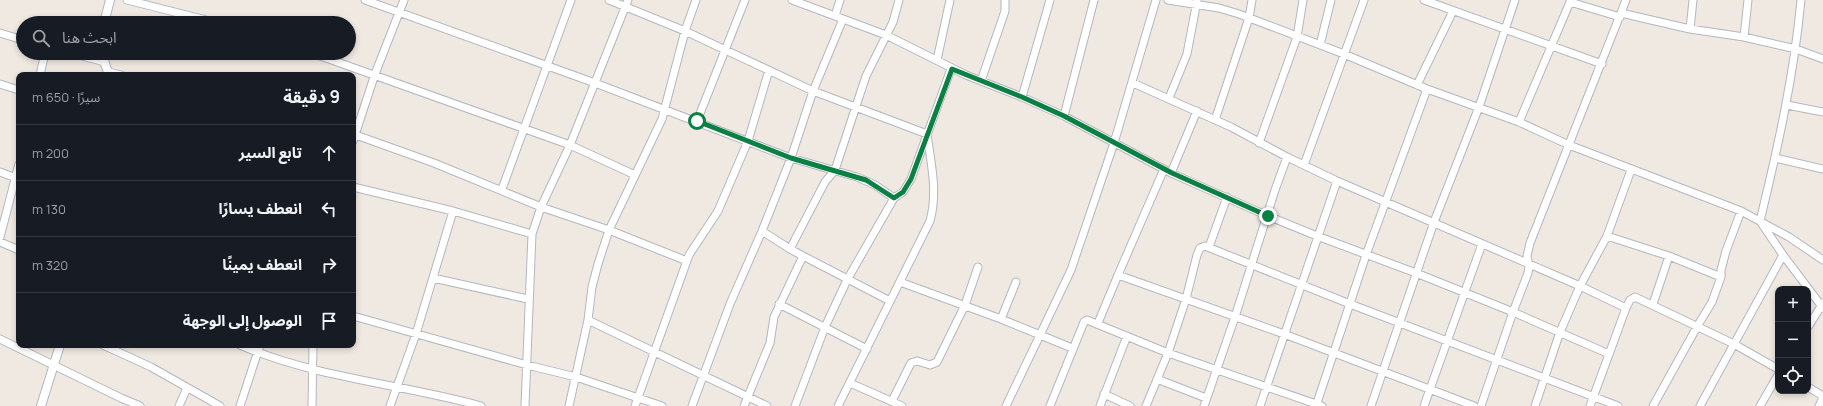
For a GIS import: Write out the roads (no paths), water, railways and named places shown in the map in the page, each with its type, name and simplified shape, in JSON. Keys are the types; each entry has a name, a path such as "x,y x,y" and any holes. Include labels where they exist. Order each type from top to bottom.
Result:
{"street":[{"path":"106,16 110,0"},
{"path":"127,0 190,16"},
{"path":"365,0 595,83 791,158 866,180 894,198"},
{"path":"356,131 375,74 404,0"},
{"path":"502,190 571,0"},
{"path":"609,0 626,3 813,91 927,134"},
{"path":"569,406 588,320 594,276 609,230 658,127 665,109 685,31 696,0"},
{"path":"697,121 745,0"},
{"path":"792,0 886,35 952,69 1022,97 1064,116 1172,173 1268,216 1513,312 1609,354"},
{"path":"835,16 840,0"},
{"path":"790,249 826,182 835,170 866,76 893,22 899,0"},
{"path":"937,60 950,0"},
{"path":"981,81 1005,11 1005,0"},
{"path":"1022,97 1050,0"},
{"path":"1064,116 1094,0"},
{"path":"1006,406 1071,270 1133,83 1156,0"},
{"path":"1168,0 1197,2 1229,11 1344,54 1417,86 1519,122 1569,145 1631,170 1741,211 1823,260"},
{"path":"1215,120 1249,18 1252,0"},
{"path":"1259,143 1297,37 1303,0"},
{"path":"1320,45 1330,0"},
{"path":"1304,165 1364,0"},
{"path":"1424,0 1602,64"},
{"path":"1371,406 1434,222 1479,107 1515,0"},
{"path":"1481,406 1528,273 1529,265 1527,256 1530,243 1626,0"},
{"path":"1690,29 1693,0"},
{"path":"1744,37 1748,0"},
{"path":"1801,0 1796,49 1787,105 1760,221 1783,256 1822,306 1811,322"},
{"path":"1519,122 1570,1 1620,15 1690,29 1744,37 1796,49 1823,59"},
{"path":"1169,98 1187,54 1197,2"},
{"path":"525,406 528,299 532,234 541,207 570,145 626,3"},
{"path":"1417,86 1453,10"},
{"path":"692,406 730,304 762,231 791,158 813,91 843,19"},
{"path":"0,33 16,38"},
{"path":"41,72 43,60"},
{"path":"97,60 105,62 109,72"},
{"path":"333,60 570,145 635,175"},
{"path":"795,406 825,327 847,280 894,198 903,192 909,183 952,69"},
{"path":"635,406 687,261 718,211 748,141 769,70"},
{"path":"1133,83 1197,111 1337,181 1580,286 1626,308"},
{"path":"0,84 16,89"},
{"path":"1050,406 1072,348 1084,322 1087,320 1098,323 1168,352 1318,405 1366,255 1427,89"},
{"path":"1787,105 1823,112"},
{"path":"1172,173 1197,111"},
{"path":"838,406 927,229 933,212 934,185 927,134"},
{"path":"356,138 502,190 541,207 609,230 687,261"},
{"path":"1204,406 1235,317 1287,157"},
{"path":"1775,158 1823,169"},
{"path":"1098,323 1164,169"},
{"path":"1535,406 1560,332 1580,286 1607,236 1631,170"},
{"path":"0,172 16,178 0,237"},
{"path":"1260,406 1337,181"},
{"path":"356,188 453,211 532,234"},
{"path":"1209,247 1227,197"},
{"path":"390,406 416,334 453,211"},
{"path":"1653,406 1712,302 1722,277 1723,262 1741,211"},
{"path":"762,231 802,256 890,301"},
{"path":"1607,236 1669,256 1722,277"},
{"path":"0,242 16,249"},
{"path":"1424,406 1482,244"},
{"path":"1146,406 1168,352 1186,299 1199,251 1203,246 1209,247 1447,342 1618,406"},
{"path":"744,406 770,343 774,317 779,304 802,256"},
{"path":"1653,304 1669,256"},
{"path":"1700,406 1783,256"},
{"path":"892,401 911,363 917,361 930,365 936,362 964,306 978,267"},
{"path":"1118,275 1284,334 1474,406"},
{"path":"433,278 528,299"},
{"path":"900,282 1001,319 1072,348"},
{"path":"1001,319 1016,282"},
{"path":"1590,406 1626,308 1630,300 1635,296 1698,325 1775,367"},
{"path":"779,304 867,349"},
{"path":"356,317 526,365 576,377 662,406"},
{"path":"588,320 767,406"},
{"path":"1100,406 1127,336"},
{"path":"0,339 16,347"},
{"path":"19,348 120,398 140,406"},
{"path":"41,406 59,348"},
{"path":"110,348 151,367 220,406"},
{"path":"247,348 311,368 461,403 481,406"},
{"path":"240,406 259,348"},
{"path":"312,406 311,368 313,348"},
{"path":"1157,379 1206,398"},
{"path":"1760,406 1775,380"},
{"path":"850,382 902,406"},
{"path":"179,406 186,388"},
{"path":"1811,389 1823,397 1818,406"},
{"path":"1104,394 1130,406"},
{"path":"118,406 120,398"}]}
